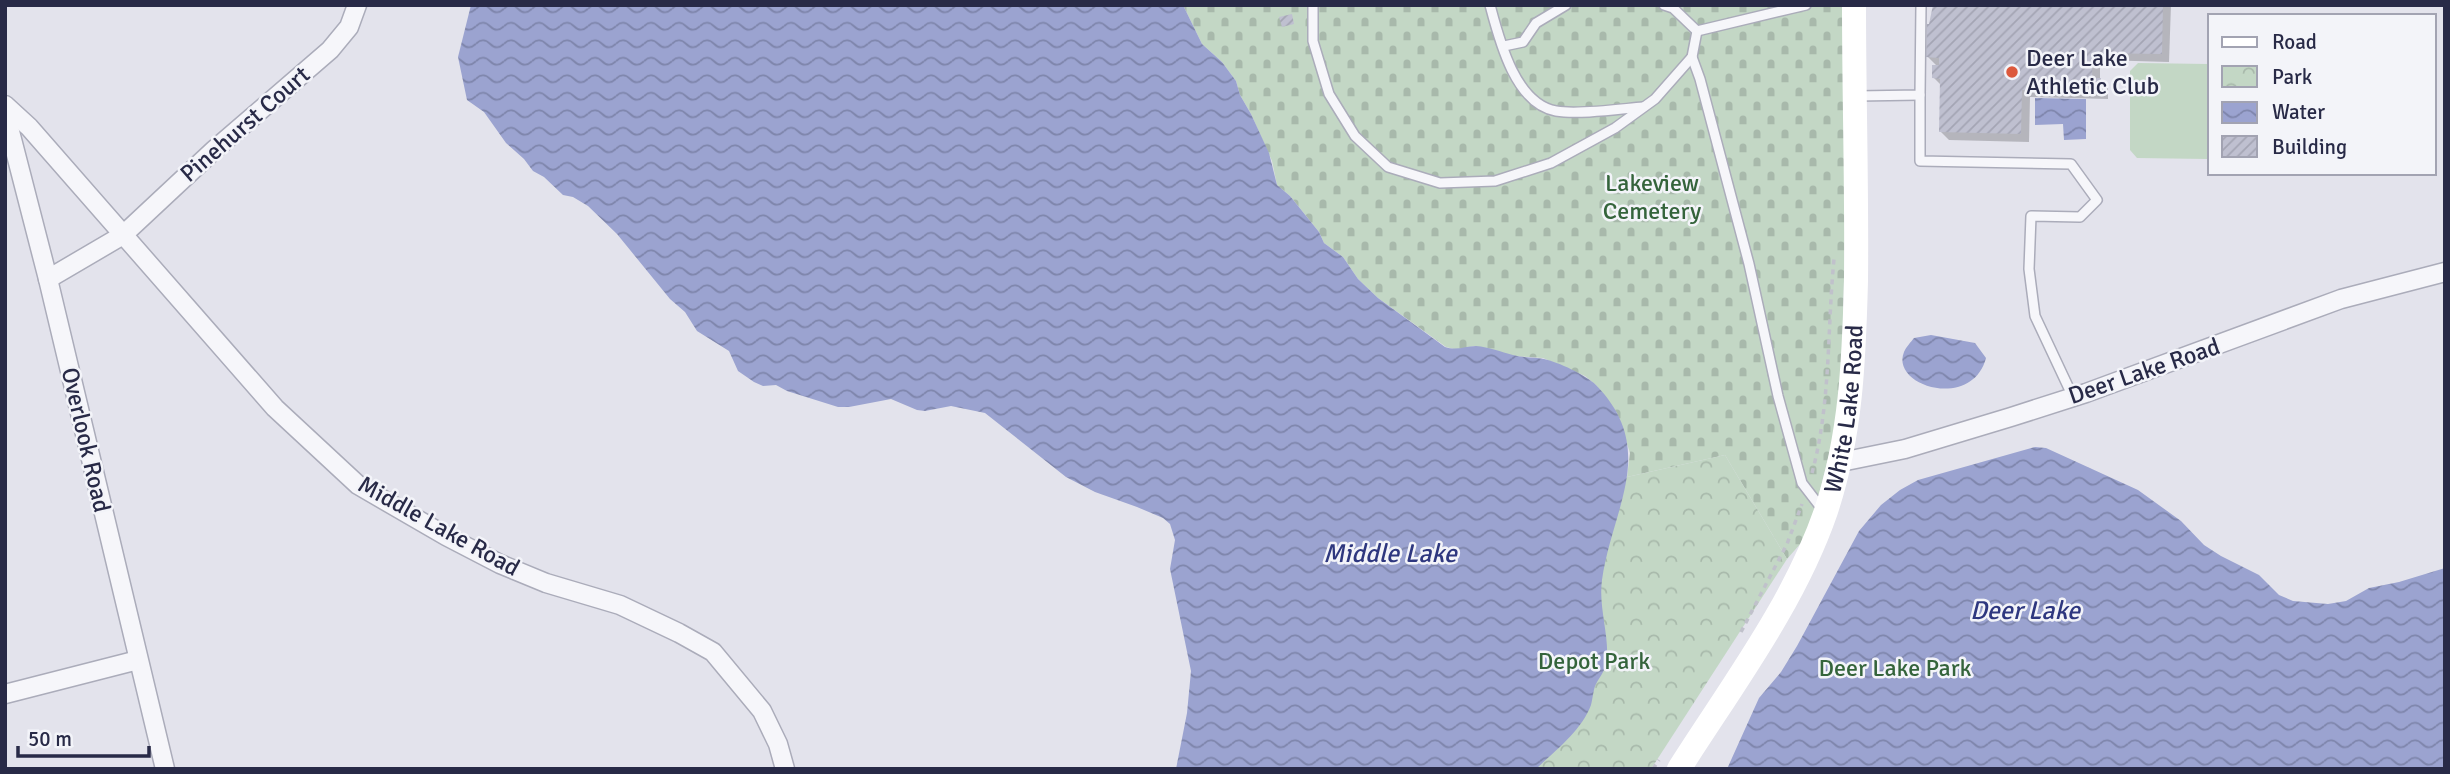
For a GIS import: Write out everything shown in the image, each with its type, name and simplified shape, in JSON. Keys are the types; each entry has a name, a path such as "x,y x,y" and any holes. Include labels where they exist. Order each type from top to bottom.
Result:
{"street":[{"name":"Pinehurst Court","path":"48,279 122,234 232,133 330,50 349,27 357,5"},
{"name":"White Lake Road","path":"1679,769 1775,618 1808,556 1841,462 1854,356 1857,201 1854,5"},
{"name":"Middle Lake Road","path":"5,105 29,127 275,408 358,485 500,564 546,583 620,606 713,652 762,711 778,744 785,769"},
{"name":"Overlook Road","path":"5,112 48,279 165,769"},
{"name":"Deer Lake Road","path":"1841,462 1905,449 2073,397 2341,299 2445,272"},
{"path":"5,694 138,660"}],"lane":[{"path":"1313,5 1313,41 1329,94 1355,136 1388,167 1440,183 1495,181 1551,163 1615,128 1655,99 1692,57"},
{"path":"1490,5 1512,73 1530,98 1554,111 1643,107"},
{"path":"1504,46 1524,42 1536,23 1566,5"},
{"path":"1664,5 1673,8 1697,30"},
{"path":"1684,5 1687,21"},
{"path":"1697,30 1806,5"},
{"path":"1921,5 1920,161 2071,164 2097,200 2080,217 2031,216 2029,268 2035,316 2073,397"},
{"path":"1697,30 1692,57 1749,264 1778,396 1802,483 1825,513"},
{"path":"1855,96 1920,95"}],"green space":[{"name":"Lakeview Cemetery","path":"1183,5 1844,5 1846,190 1841,407 1809,534 1787,559 1725,455 1627,477 1630,453 1617,413 1596,385 1585,376 1543,358 1515,356 1474,346 1458,350 1446,347 1378,298 1358,279 1343,257 1324,243 1319,232 1290,196 1277,185 1272,161 1236,81 1222,62 1202,44"},
{"path":"2138,63 2208,64 2207,159 2137,158 2130,150 2130,71"},
{"name":"Depot Park","path":"1725,455 1787,559 1651,769 1331,769 1627,477"}],"water":[{"name":"Middle Lake","path":"471,5 1183,5 1202,44 1222,62 1236,81 1240,95 1269,153 1277,185 1290,196 1319,232 1324,243 1343,257 1358,279 1378,298 1445,347 1481,347 1517,356 1544,359 1572,369 1596,385 1615,409 1625,433 1628,456 1626,480 1602,580 1606,665 1595,686 1587,714 1567,740 1536,769 1176,769 1187,713 1191,671 1170,569 1175,540 1170,524 1163,518 1095,492 1066,477 985,413 951,406 917,410 891,399 838,407 776,385 763,386 738,371 729,351 697,331 685,312 670,299 617,234 588,206 573,197 563,195 544,177 533,171 506,143 484,112 467,100 458,57"},
{"path":"2035,98 2086,99 2086,139 2064,140 2063,124 2035,125"},
{"path":"1931,335 1975,343 1986,358 1978,374 1965,384 1950,388 1935,388 1920,383 1909,375 1903,364 1905,350 1914,338"},
{"name":"Deer Lake","path":"2035,447 2046,448 2138,490 2181,521 2204,545 2259,575 2279,595 2293,601 2328,604 2346,601 2369,588 2445,568 2445,769 1727,769 1759,698 1781,672 1797,646 1859,531 1881,505 1918,480"}],"building":[{"name":"Deer Lake Athletic Club","path":"1933,5 2163,5 2162,54 2093,53 2092,78 2101,78 2100,91 2022,90 2021,134 1939,132 1940,79 1932,78 1932,65 1939,65 1939,58 1926,57 1927,24"},
{"path":"1292,14 1294,24 1282,27 1279,17"}],"place":[{"name":"Deer Lake Athletic Club","path":"2012,72"}],"park label":[{"name":"Deer Lake Park","path":"1895,668"}]}
